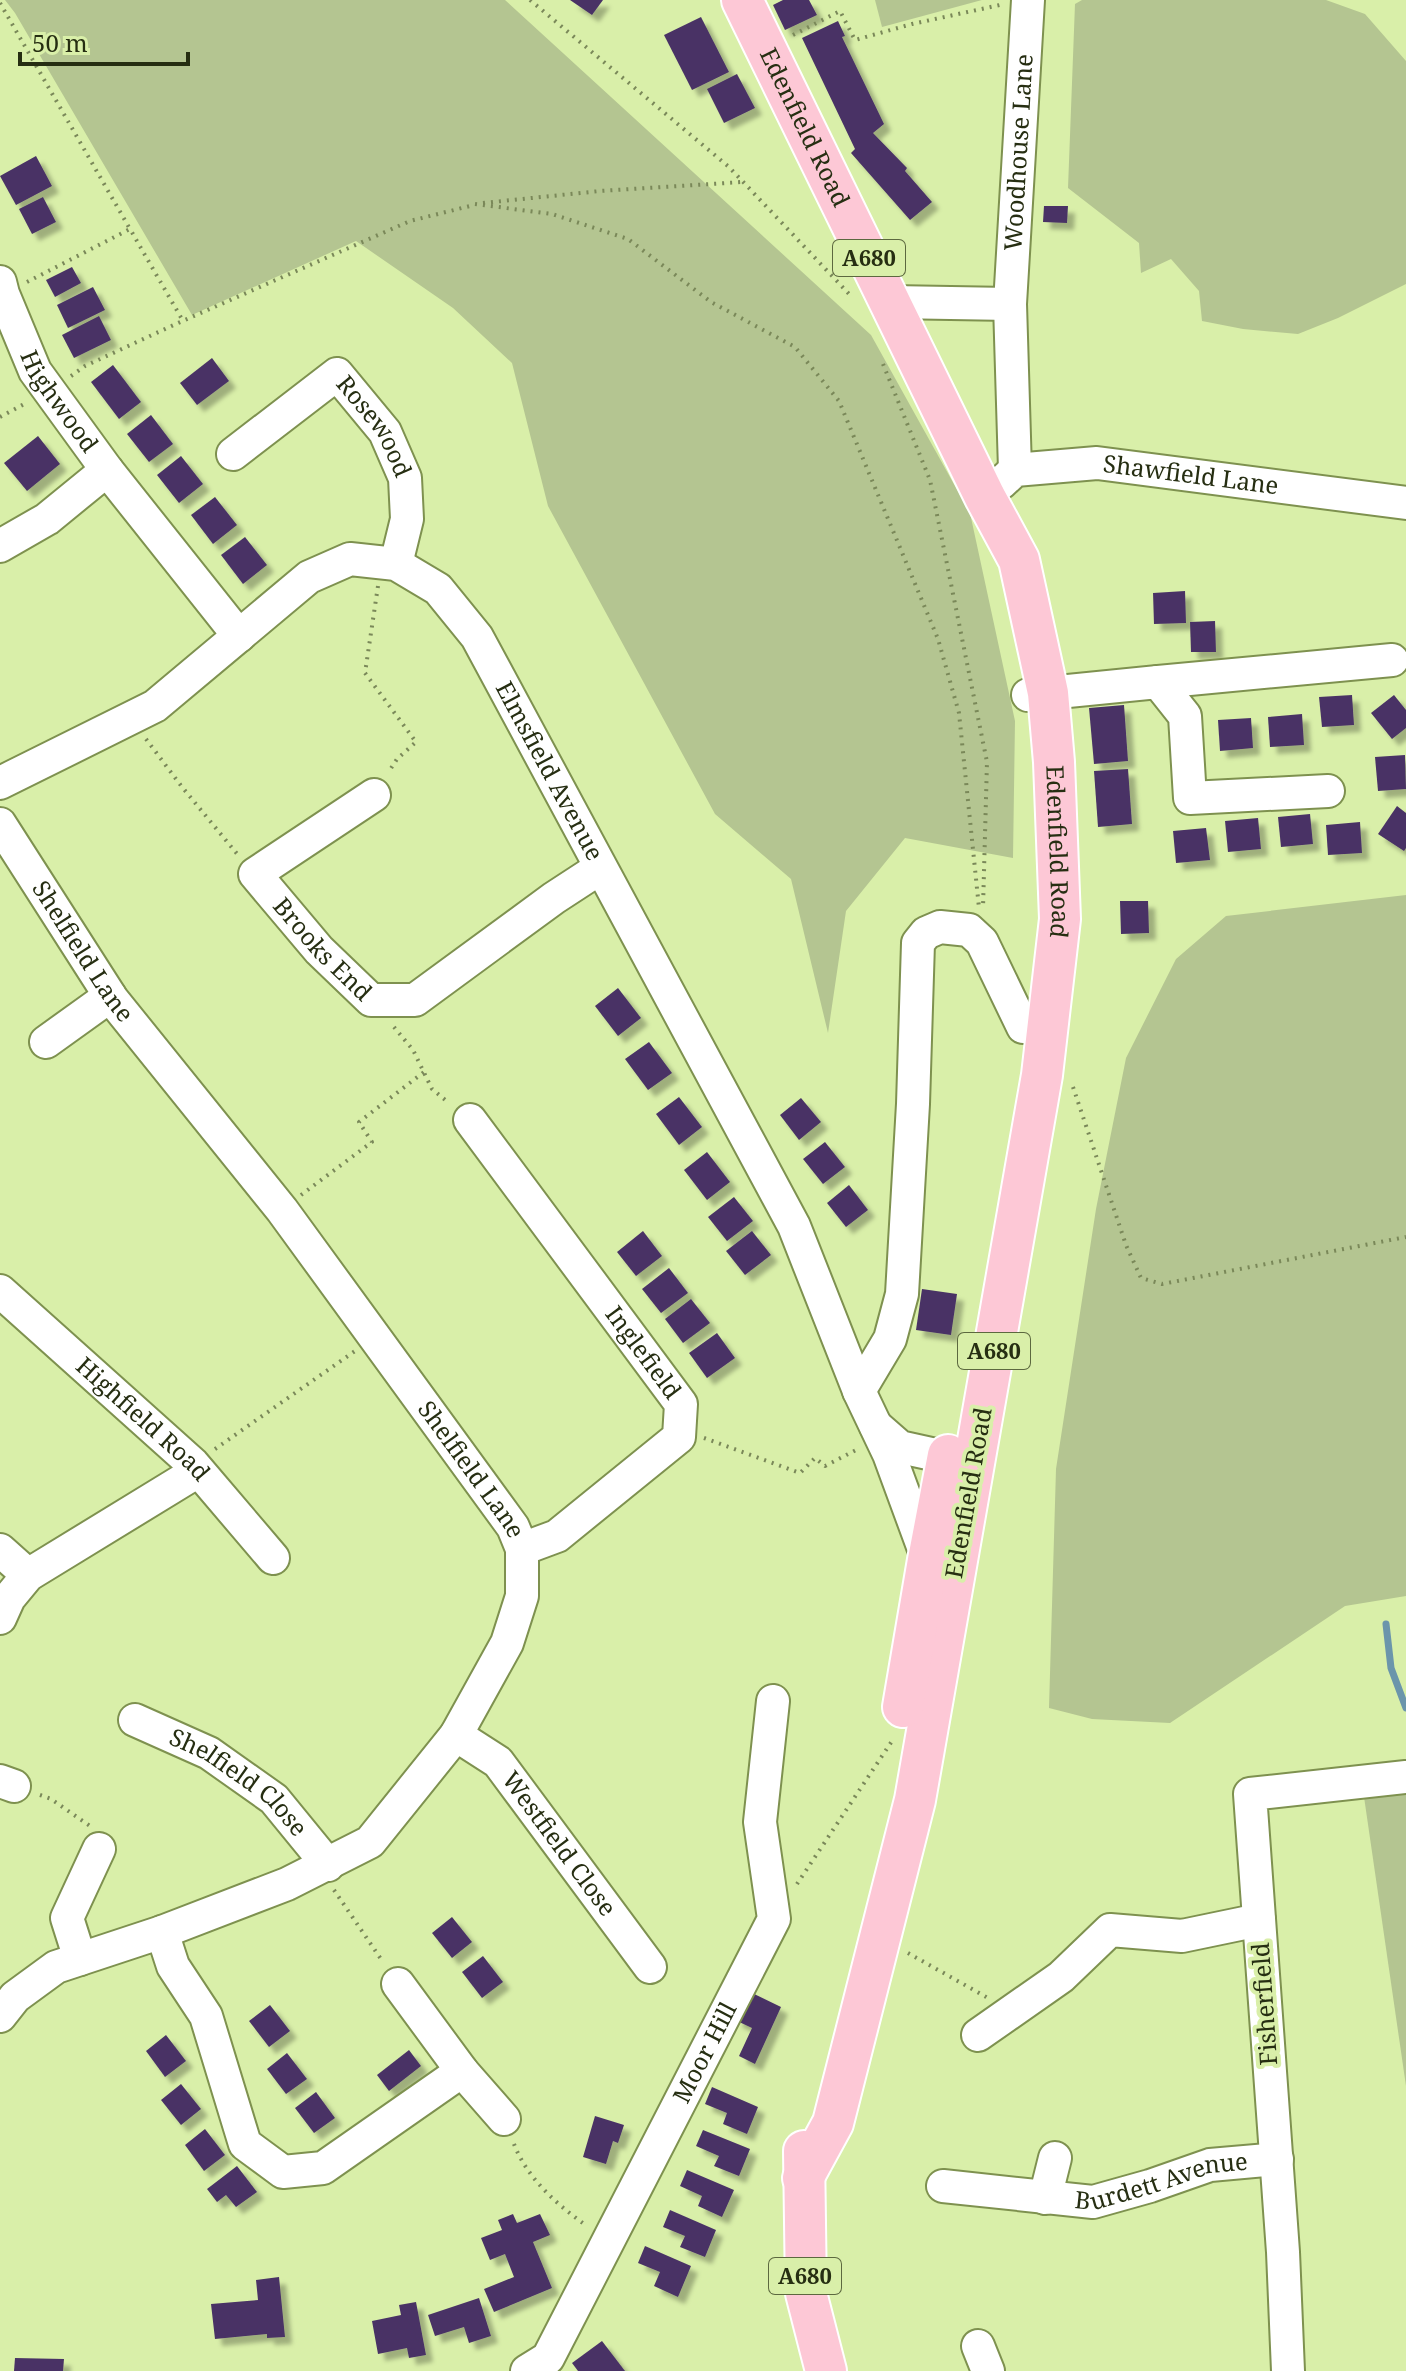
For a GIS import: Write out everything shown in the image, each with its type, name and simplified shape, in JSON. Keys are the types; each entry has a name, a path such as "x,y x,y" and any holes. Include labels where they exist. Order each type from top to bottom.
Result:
{"main road":[{"name":"Edenfield Road","path":"742,0 990,506 998,575 1038,694 1054,762 1060,919 1042,1075 961,1461 928,1560 889,1797 875,1920 833,2123 803,2178 806,2293 826,2371"},
{"name":"Edenfield Road","path":"875,1920 915,1800 1023,1027 1037,913 1035,760 1038,694"}],"street":[{"name":"Woodhouse Lane","path":"1015,3 1010,304 1015,470"},
{"name":"Highwood","path":"1,291 35,371 107,470 239,636"},
{"path":"891,302 1010,304"},
{"name":"Rosewood","path":"233,454 337,374 385,432 405,478 407,519 388,563"},
{"name":"Shawfield Lane","path":"1015,470 1097,463 1406,503"},
{"name":"Highwood","path":"0,546 47,519 107,470"},
{"path":"990,506 1015,470"},
{"path":"0,783 155,706 309,577 350,559 388,563"},
{"name":"Elmsfield Avenue","path":"388,563 438,589 477,637 794,1226 859,1391 889,1454 928,1560"},
{"path":"1038,694 1392,660"},
{"path":"1158,682 1185,716 1190,798 1328,791"},
{"name":"Brooks End","path":"374,795 255,874 319,950 371,1000 415,1000 600,868"},
{"name":"Shelfield Lane","path":"0,824 110,996 282,1210 513,1527 522,1549 522,1596 507,1643 456,1735 370,1842 324,1867 162,1932 56,1967 15,1997 0,2016"},
{"path":"859,1391 890,1339 902,1294 918,943 926,933 940,927 969,930 982,942 1023,1027"},
{"path":"46,1042 110,996"},
{"name":"Inglefield","path":"470,1120 681,1404 679,1437 557,1536 522,1549"},
{"name":"Highfield Road","path":"0,1291 196,1468 273,1558"},
{"name":"Elmsfield Avenue","path":"874,1423 900,1447 961,1461"},
{"path":"0,1618 9,1598 28,1575 196,1468"},
{"path":"0,1550 28,1575"},
{"path":"773,1701 760,1822 774,1919"},
{"name":"Shelfield Close","path":"135,1720 209,1753 274,1799 324,1867"},
{"name":"Westfield Close","path":"456,1735 498,1762 650,1967"},
{"name":"Fisherfield","path":"1288,2371 1277,2159 1250,1794 1406,1777"},
{"path":"80,1959 67,1918 97,1839"},
{"name":"Moor Hill","path":"527,2371 548,2358 774,1919"},
{"path":"978,2035 1061,1977 1110,1930 1182,1936 1259,1920"},
{"path":"162,1932 173,1966 206,2016 245,2144 283,2172 323,2168 462,2071"},
{"path":"398,1984 462,2071 504,2119"},
{"name":"Burdett Avenue","path":"1045,2198 1055,2158"},
{"name":"Burdett Avenue","path":"943,2186 1093,2202 1210,2165 1277,2159"}],"path":[{"path":"530,0 729,167 860,305 891,302"},
{"path":"0,3 183,321"},
{"path":"766,50 840,11 855,40 912,24 1015,3"},
{"path":"0,417 49,391 85,366 410,221 475,204 600,191 742,182"},
{"path":"475,204 552,214 628,239 711,302 795,347 839,401 938,639 959,713 982,942"},
{"path":"1,291 130,229"},
{"path":"883,364 930,480 987,762 982,942"},
{"path":"374,795 397,759 416,742 365,673 388,563"},
{"path":"130,718 182,787 255,874"},
{"path":"371,1000 413,1050 432,1089 470,1120"},
{"path":"282,1210 372,1142 359,1122 424,1072"},
{"path":"1042,1075 1073,1087 1126,1245 1141,1278 1162,1284 1406,1237"},
{"path":"196,1468 375,1337"},
{"path":"680,1429 800,1473 815,1458 825,1466 856,1449 866,1460 889,1454"},
{"path":"774,1919 900,1729"},
{"path":"7,1784 51,1799 97,1839"},
{"path":"324,1867 398,1984"},
{"path":"875,1920 1009,2013"},
{"path":"504,2119 522,2166 566,2212 608,2241"}],"green space":[{"path":"5,0 505,0 871,335 970,513 1015,721 1013,858 905,838 846,911 828,1033 791,879 715,814 548,506 512,363 453,308 356,241 192,315"},
{"path":"875,0 982,0 882,27"},
{"path":"1082,0 1326,0 1365,14 1406,61 1406,284 1298,334 1243,329 1202,321 1199,291 1171,259 1141,273 1139,243 1068,188 1075,4"},
{"path":"1406,895 1406,1596 1345,1606 1170,1723 1092,1719 1049,1708 1056,1469 1096,1209 1126,1058 1176,959 1226,916"},
{"path":"1362,1783 1406,1783 1406,2086"}],"building":[{"path":"570,0 603,0 592,15"},
{"path":"783,0 809,0 817,15 785,30 773,5"},
{"path":"701,17 729,72 692,90 664,35"},
{"path":"838,21 845,36 842,37 884,124 873,133 907,168 905,171 932,202 910,220 851,153 855,149 802,38"},
{"path":"737,74 755,108 724,123 707,89"},
{"path":"36,156 52,186 16,205 0,176"},
{"path":"43,197 56,222 32,234 19,209"},
{"path":"1044,206 1068,206 1067,223 1043,222"},
{"path":"72,267 81,283 55,297 46,280"},
{"path":"93,287 105,310 68,328 57,305"},
{"path":"99,316 111,340 74,358 62,335"},
{"path":"212,358 229,381 197,405 180,383"},
{"path":"113,365 141,402 119,419 91,382"},
{"path":"151,415 173,444 149,462 127,434"},
{"path":"38,436 60,464 27,491 4,463"},
{"path":"181,456 203,484 179,503 157,475"},
{"path":"215,497 237,525 213,544 191,515"},
{"path":"245,537 267,565 243,584 221,555"},
{"path":"1185,591 1186,623 1154,624 1153,593"},
{"path":"1215,621 1216,652 1191,652 1190,622"},
{"path":"1352,695 1354,725 1322,727 1319,697"},
{"path":"1394,695 1406,710 1406,728 1392,739 1371,713"},
{"path":"1124,705 1128,761 1094,764 1089,708"},
{"path":"1302,714 1304,745 1270,747 1268,717"},
{"path":"1251,718 1253,748 1220,751 1218,720"},
{"path":"1405,755 1406,789 1378,791 1375,757"},
{"path":"1128,769 1132,824 1098,827 1094,771"},
{"path":"1397,806 1406,813 1404,851 1378,834"},
{"path":"1310,814 1313,844 1281,847 1278,817"},
{"path":"1258,818 1261,849 1228,852 1225,821"},
{"path":"1360,822 1362,853 1328,855 1326,825"},
{"path":"1206,828 1210,860 1176,863 1173,831"},
{"path":"1120,901 1148,901 1149,933 1121,934"},
{"path":"618,988 641,1018 618,1036 595,1006"},
{"path":"649,1042 672,1073 648,1090 625,1059"},
{"path":"679,1097 702,1127 679,1145 656,1114"},
{"path":"801,1098 821,1122 799,1140 780,1115"},
{"path":"825,1142 845,1167 823,1184 803,1159"},
{"path":"707,1152 730,1182 707,1200 684,1170"},
{"path":"849,1185 868,1210 846,1227 827,1203"},
{"path":"734,1197 753,1221 727,1241 708,1217"},
{"path":"643,1231 662,1256 636,1276 617,1252"},
{"path":"752,1231 771,1255 745,1275 726,1251"},
{"path":"669,1268 688,1293 661,1313 642,1289"},
{"path":"922,1289 957,1294 951,1335 916,1330"},
{"path":"691,1299 710,1323 683,1343 665,1319"},
{"path":"717,1333 735,1358 707,1378 689,1353"},
{"path":"452,1917 472,1942 452,1958 432,1933"},
{"path":"483,1956 503,1982 482,1998 462,1972"},
{"path":"748,1991 781,2007 755,2064 739,2056 752,2028 735,2020"},
{"path":"270,2005 290,2031 269,2047 249,2021"},
{"path":"166,2035 186,2061 165,2077 146,2051"},
{"path":"409,2050 421,2066 389,2091 377,2075"},
{"path":"287,2053 307,2079 286,2094 267,2069"},
{"path":"181,2084 201,2109 181,2125 161,2100"},
{"path":"712,2087 758,2107 747,2134 723,2124 727,2113 705,2104"},
{"path":"316,2092 335,2118 314,2133 295,2108"},
{"path":"595,2116 624,2125 618,2143 613,2141 606,2164 583,2157"},
{"path":"205,2129 225,2155 204,2171 185,2145"},
{"path":"703,2130 750,2149 739,2176 714,2166 719,2156 696,2146"},
{"path":"237,2166 257,2192 236,2207 226,2195 217,2202 207,2189"},
{"path":"687,2170 734,2190 722,2217 698,2206 702,2196 680,2186"},
{"path":"670,2210 716,2230 705,2257 680,2247 685,2236 663,2227"},
{"path":"513,2214 517,2223 540,2214 550,2235 533,2242 552,2288 494,2312 484,2289 514,2277 505,2254 490,2260 481,2238 502,2230 498,2220"},
{"path":"645,2246 691,2266 678,2297 654,2286 660,2272 638,2263"},
{"path":"279,2277 285,2337 267,2338 267,2334 215,2339 211,2304 258,2300 256,2280"},
{"path":"479,2298 491,2336 469,2343 464,2327 435,2336 428,2315"},
{"path":"416,2302 426,2355 409,2358 407,2348 378,2354 372,2321 401,2315 399,2305"},
{"path":"602,2341 625,2371 578,2371 572,2363"},
{"path":"15,2358 64,2359 63,2371 14,2371"}],"waterway":[{"path":"1386,1624 1391,1668 1406,1708"}]}
